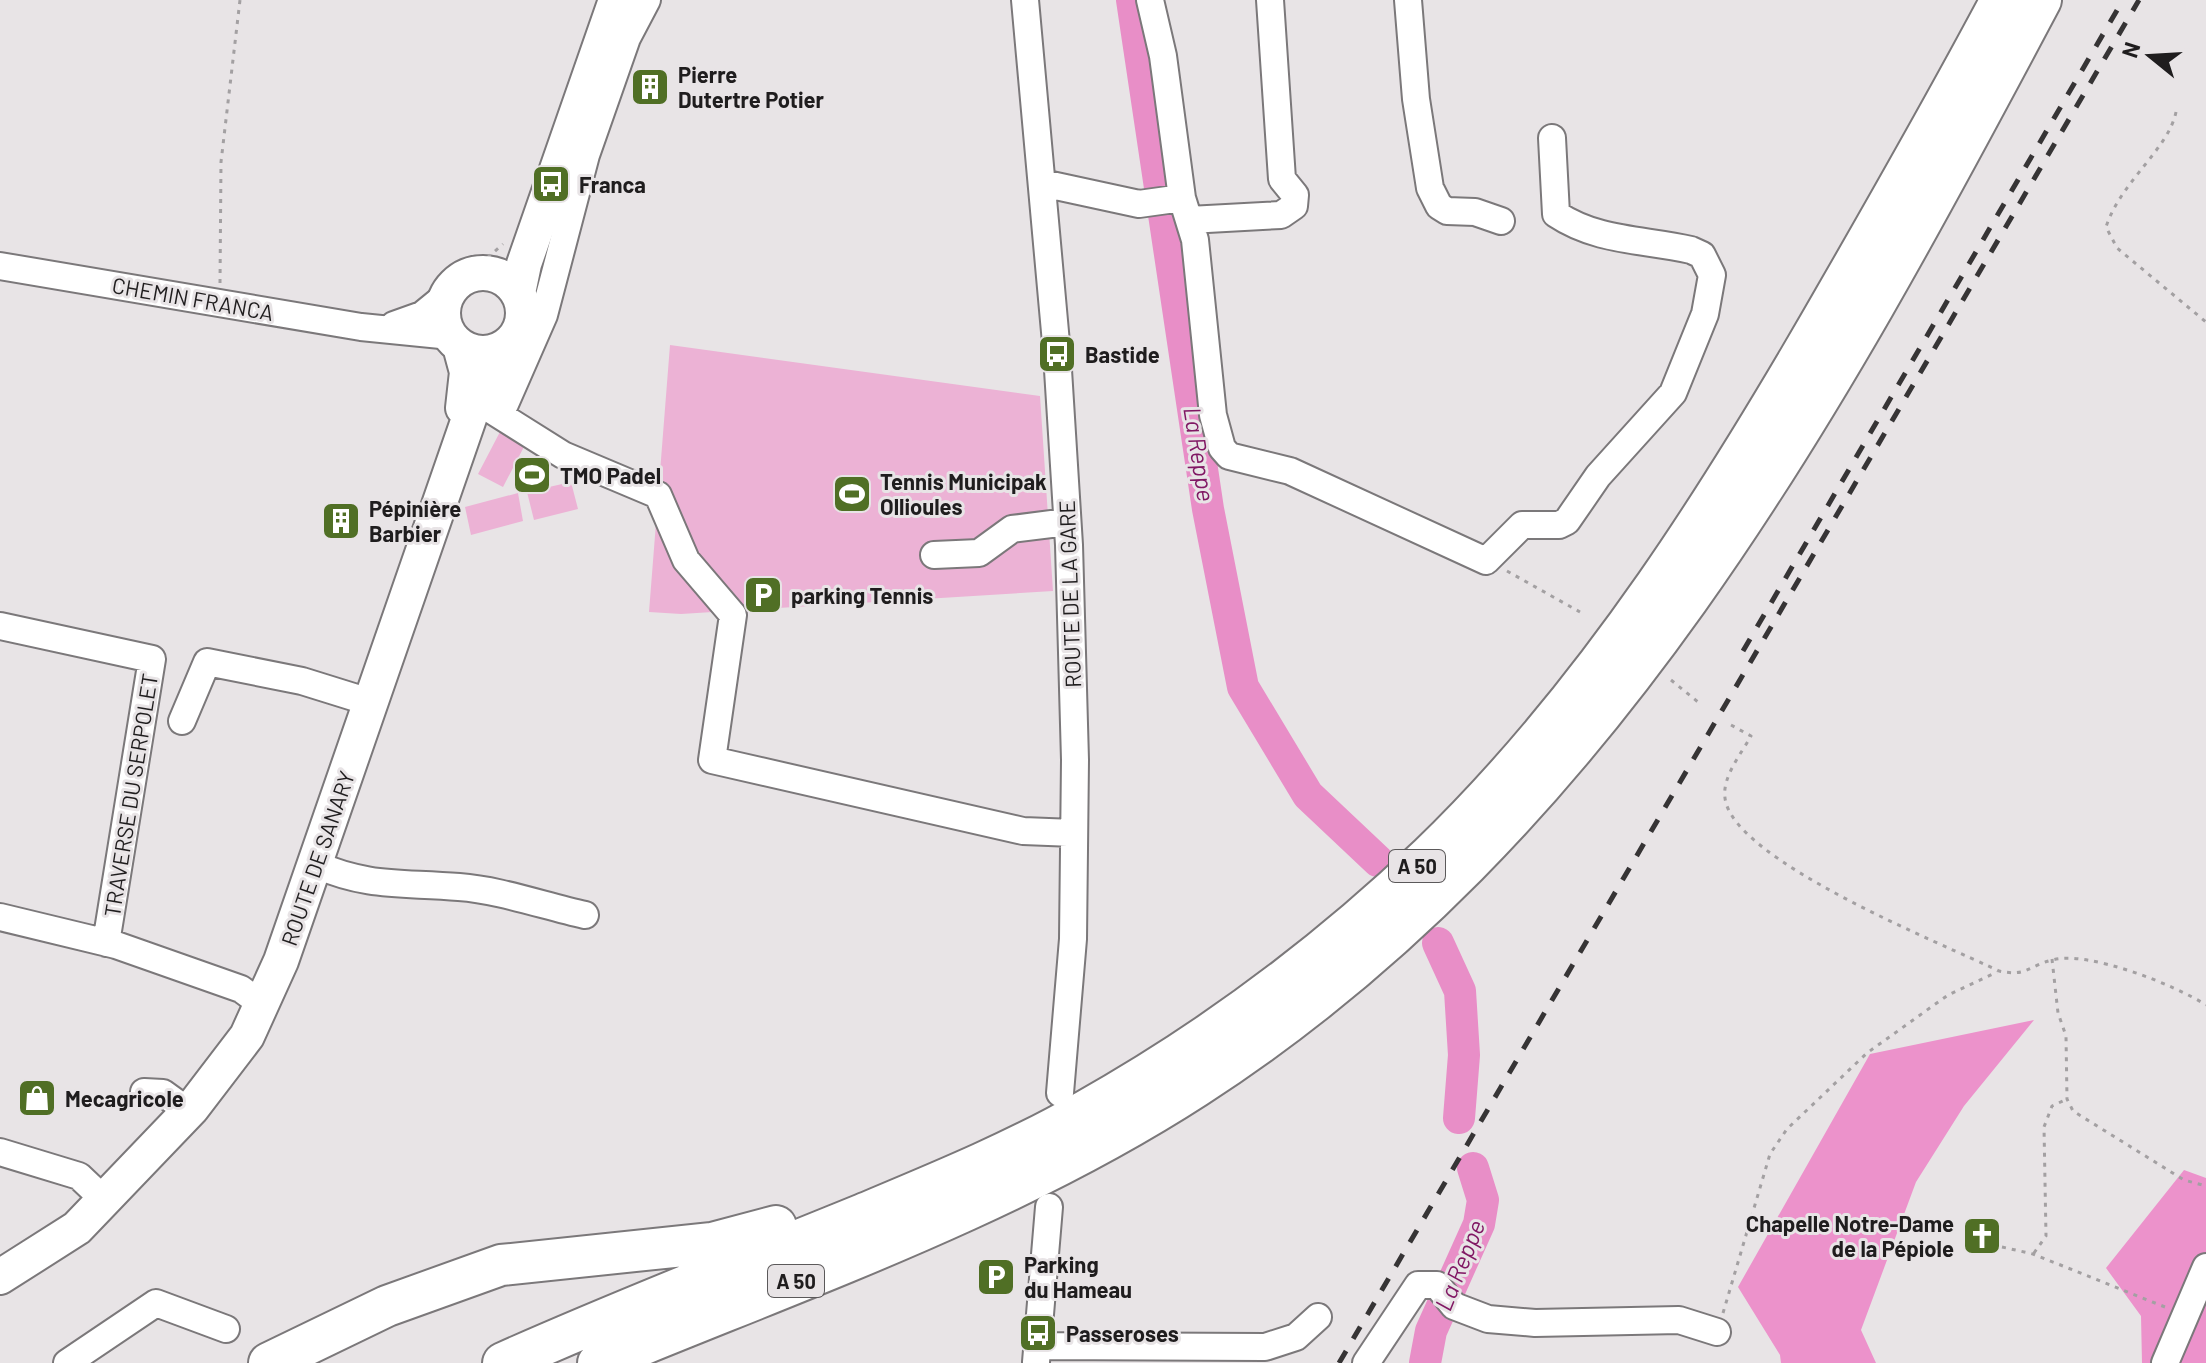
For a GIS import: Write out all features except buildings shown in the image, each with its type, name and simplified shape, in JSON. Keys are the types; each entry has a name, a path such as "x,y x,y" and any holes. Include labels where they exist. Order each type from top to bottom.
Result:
{"highway":[{"name":"A 50","path":"503,1363 934,1184 1080,1114 1248,1008 1429,856 1483,800 1588,675 1701,519 1794,369 2001,0"},
{"name":"A 50","path":"598,1363 994,1197 1122,1131 1276,1032 1383,946 1500,834 1610,706 1733,537 1820,397 2041,0"},
{"path":"269,1363 387,1306 501,1265 712,1243 843,1203 934,1184"},
{"path":"667,1363 858,1277 994,1197"}],"main road":[{"name":"ROUTE DE SANARY","path":"0,1263 65,1223 98,1194 181,1106 238,1033 256,1000 466,401 467,372 443,315 449,293 460,281 485,273 518,243 549,190 616,0"},
{"name":"ROUTE DE SANARY","path":"0,1277 37,1256 87,1218 192,1108 247,1036 270,988 484,407 498,350 518,333 522,320 518,293 553,226 549,190"},
{"path":"485,273 498,276 518,293"},
{"path":"455,341 484,353 498,350"}],"street":[{"path":"484,407 505,404 544,315 553,226 586,155 627,38 647,0"},
{"name":"ROUTE DE LA GARE","path":"1025,0 1067,522 1074,833 1073,939 1060,1093"},
{"path":"1150,0 1163,56 1186,209 1195,240 1213,415 1222,448 1229,456 1290,471 1486,561 1522,525 1559,525 1567,521 1598,476 1673,393 1705,314 1712,275 1702,255 1691,250 1616,240 1572,225 1556,214 1552,138"},
{"path":"1042,183 1139,204 1186,209 1281,215 1294,206 1295,195 1282,179 1270,0"},
{"path":"1408,0 1416,99 1433,199 1447,211 1475,212 1501,221"},
{"name":"CHEMIN FRANCA","path":"0,266 361,327 386,327 455,341"},
{"name":"CHEMIN FRANCA","path":"386,327 422,315 449,293"},
{"path":"484,407 563,455 658,495 686,560 733,615 712,760 1023,831 1074,833"},
{"path":"934,555 979,553 1012,529 1067,522"},
{"name":"TRAVERSE DU SERPOLET","path":"0,626 152,659 106,943"},
{"path":"182,721 207,662 302,681 363,700"},
{"path":"314,864 349,879 395,886 461,887 585,915"},
{"path":"0,917 106,943 241,989 256,1000"},
{"path":"144,1092 163,1093 181,1106"},
{"path":"0,1152 79,1176 98,1194"},
{"path":"1049,1207 1036,1354 1265,1347 1296,1337 1318,1317"},
{"path":"2165,1363 2183,1314 2206,1267"},
{"path":"1366,1363 1418,1285 1437,1285 1454,1306 1488,1319 1535,1323 1679,1320 1717,1332"},
{"path":"67,1363 156,1303 226,1329"}],"path":[{"path":"219,301 221,162 240,0"},
{"path":"2176,112 2172,129 2114,203 2106,227 2117,248 2206,322"},
{"path":"1486,561 1580,612"},
{"path":"1671,680 1698,702"},
{"path":"1731,725 1751,736 1729,775 1724,796 1731,816 1766,852 1844,897 1999,971 2023,974 2052,959 2081,958 2185,991 2206,1005"},
{"path":"2052,959 2058,1013 2066,1036 2067,1099 2073,1111 2184,1180 2206,1186"},
{"path":"1717,1332 1770,1154 1787,1129 1867,1053 1948,995 1999,971"},
{"path":"2033,1254 2046,1236 2044,1127 2052,1106 2067,1099"},
{"path":"2002,1247 2033,1254 2183,1314"}],"shaded area":[{"name":"Tennis Municipak Ollioules","path":"670,345 1040,396 1053,591 681,614 649,612"},
{"path":"502,428 527,441 503,487 478,474"},
{"path":"571,482 578,509 534,520 527,492"},
{"path":"518,493 523,521 471,535 465,507"},
{"path":"2034,1020 1964,1106 1916,1182 1861,1330 1876,1363 1781,1363 1780,1355 1738,1287 1870,1054"},
{"path":"2184,1170 2206,1178 2206,1363 2142,1363 2141,1316 2106,1268"}],"waterway":[{"name":"La Reppe","path":"1132,0 1208,509 1243,687 1308,795 1378,861"},
{"name":"La Reppe","path":"1438,943 1460,991 1464,1055 1459,1118"},
{"name":"La Reppe","path":"1425,1363 1431,1331 1479,1224 1483,1200 1473,1168"}],"railway":[{"path":"1743,651 2123,0"},
{"path":"1339,1363 2139,0"}],"place":[{"name":"Pierre Dutertre Potier","path":"650,87"},
{"name":"Franca","path":"551,184"},
{"name":"Bastide","path":"1057,354"},
{"name":"TMO Padel","path":"532,475"},
{"name":"Tennis Municipak Ollioules","path":"852,494"},
{"name":"Pépinière Barbier","path":"341,521"},
{"name":"parking Tennis","path":"763,595"},
{"name":"Mecagricole","path":"37,1098"},
{"name":"Chapelle Notre-Dame de la Pépiole","path":"1982,1236"},
{"name":"Parking du Hameau","path":"996,1277"},
{"name":"Passeroses","path":"1038,1333"}]}
